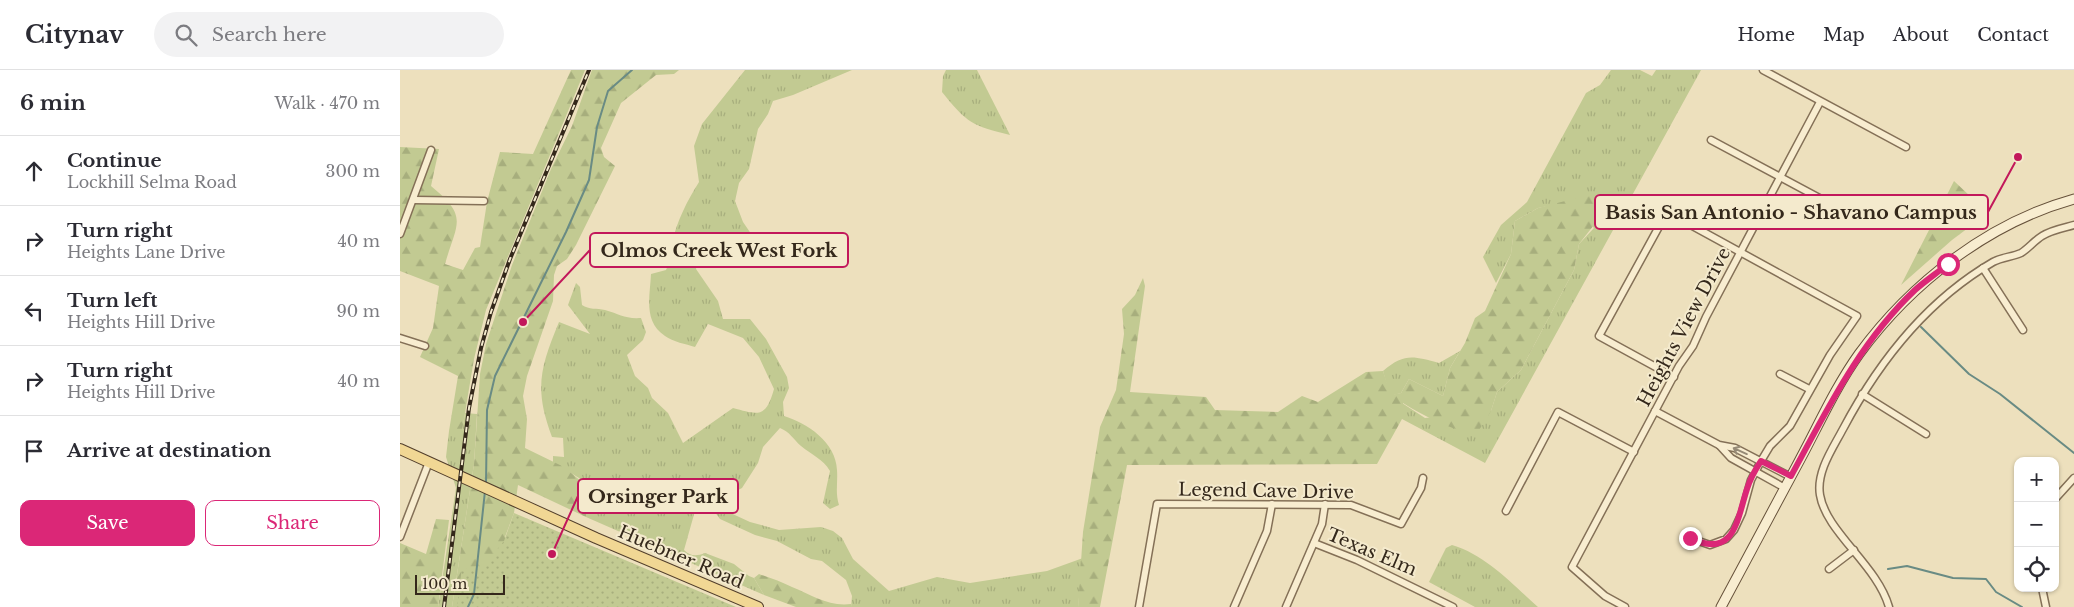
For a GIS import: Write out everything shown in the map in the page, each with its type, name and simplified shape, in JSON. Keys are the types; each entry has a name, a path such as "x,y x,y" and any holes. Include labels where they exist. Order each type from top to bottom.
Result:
{"main road":[{"path":"1721,607 1836,392 1859,355 1886,321 1915,290 1986,239 2023,219 2074,199"},
{"name":"Huebner Road","path":"400,449 758,607"}],"street":[{"path":"1764,70 1906,147"},
{"name":"Heights View Drive","path":"1625,607 1605,596 1572,568 1655,411 1693,346 1706,317 1820,102"},
{"path":"1712,140 1866,223"},
{"path":"400,234 431,150"},
{"path":"414,200 484,201"},
{"path":"1674,377 1599,336 1667,212 1857,316 1809,389 1790,426 1770,446 1755,471 1746,492 1739,522 1726,539 1710,545 1690,538"},
{"path":"1889,607 1879,582 1832,522 1824,507 1819,485 1830,454 1862,394 1890,352 1925,314 1983,268 1999,258 2024,251 2048,233 2074,226"},
{"path":"1983,268 2023,330"},
{"path":"400,338 425,346"},
{"path":"1780,374 1809,389"},
{"path":"1862,394 1926,434"},
{"path":"1655,411 1719,445 1735,448 1791,476"},
{"path":"1506,511 1558,412 1634,452"},
{"path":"1719,445 1731,458 1785,488"},
{"path":"400,538 429,462"},
{"name":"Legend Cave Drive","path":"1139,607 1157,504 1351,505 1401,524 1421,488 1423,478"},
{"path":"2059,495 2074,478"},
{"path":"1234,607 1267,531 1272,504"},
{"path":"1314,543 1324,516 1325,504"},
{"name":"Texas Elm","path":"1286,607 1314,543 1357,560 1453,607"},
{"path":"1829,569 1854,550"},
{"path":"2043,592 2046,607"}],"green space":[{"path":"571,70 585,70 486,310 474,359 462,431 449,431 458,376 420,357 433,328 439,286 400,271 400,147 439,149 431,186 451,205 457,221 445,264 463,270 475,248 480,247 487,202 500,152 533,154"},
{"path":"592,70 679,70 674,74 656,75 621,103 601,148 604,157 615,166 576,245 567,259 557,266 554,275 553,301 527,376 523,396 527,419 525,448 564,467 589,488 586,517 518,485 514,513 505,537 536,607 452,607 474,464 480,374 486,344 512,265 551,169 572,126"},
{"path":"745,70 852,70 793,95 773,101 768,114 758,129 749,169 739,183 735,201 743,222 756,241 710,238 712,248 699,256 696,269 718,301 723,319 750,319 766,339 787,377 789,388 783,402 784,416 802,423 811,429 826,442 832,451 837,470 839,505 830,509 823,503 830,471 827,467 821,460 780,428 763,447 758,463 742,488 724,497 724,510 750,522 779,530 821,527 833,531 842,538 853,559 889,591 937,577 970,583 1047,571 1083,558 1078,607 851,607 852,596 846,580 822,561 811,559 777,541 755,535 720,519 711,507 695,511 684,550 694,555 705,553 734,564 754,578 764,595 586,517 589,488 579,478 553,462 553,456 564,457 563,438 552,437 546,420 541,392 547,353 559,322 590,334 568,305 576,283 580,287 582,305 585,307 605,310 626,317 641,318 646,332 643,340 627,355 635,376 648,388 652,398 668,413 683,443 733,408 755,413 760,412 768,405 771,398 774,389 759,357 743,338 708,324 695,347 680,343 668,338 658,330 653,324 649,308 651,274 666,270 680,219 699,182 694,146 702,124"},
{"path":"946,70 977,70 1010,135 978,126 958,111 942,92 943,76"},
{"path":"1611,70 1640,70 1652,76 1656,70 1701,70 1485,463 1402,419 1402,403 1425,418 1491,411 1497,392 1521,370 1574,270 1579,244 1594,228 1569,202 1538,208 1515,221 1511,254 1496,283 1483,257 1501,225 1527,202 1586,93 1600,85"},
{"path":"1954,181 1988,213 1952,240 1901,285"},
{"path":"1600,192 1609,196 1605,211 1579,244 1574,270 1521,370 1497,392 1491,411 1476,435 1438,422 1403,403 1402,419 1377,464 1127,465 1100,607 1078,607 1083,532 1100,427 1116,390 1124,334 1122,309 1135,295 1143,278 1145,286 1130,392 1206,397 1215,410 1278,412 1302,396 1318,402 1366,372 1383,371 1391,395 1401,393 1409,379 1443,396 1450,368 1465,343 1475,318 1485,311 1511,254 1515,221 1538,208"},
{"path":"1460,351 1450,368 1443,396 1409,379 1401,393 1390,396 1383,371 1390,365 1409,358 1439,363"},
{"path":"465,413 477,414 474,464 452,607 438,607 456,488 446,457 449,431 462,431"},
{"path":"514,513 736,607 457,607 462,567 478,573 504,541"},
{"path":"436,519 449,520 438,607 400,607 400,543 426,554"},
{"path":"1452,545 1487,563 1538,607 1475,607 1429,582 1446,548"},
{"path":"759,574 821,600 835,604 851,604 851,607 796,607 764,595 754,578"}],"waterway":[{"path":"486,484 487,410 495,376 566,232 589,180 597,127 608,91 632,70"},
{"path":"1921,327 1969,374 2000,394 2074,453"},
{"path":"468,607 474,594 485,491"},
{"path":"1888,569 1907,566 1953,578 1986,579 1996,592 2022,607"}],"railway":[{"path":"444,607 469,408 481,348 491,312 510,259 589,70"}],"place":[{"name":"Basis San Antonio - Shavano Campus","path":"2018,157"},
{"name":"Olmos Creek West Fork","path":"523,322"},
{"name":"Orsinger Park","path":"552,554"}],"route":[{"path":"1690,538 1710,545 1726,539 1739,522 1746,492 1761,461 1791,476 1836,392 1859,355 1886,321 1915,290 1948,264"}]}
